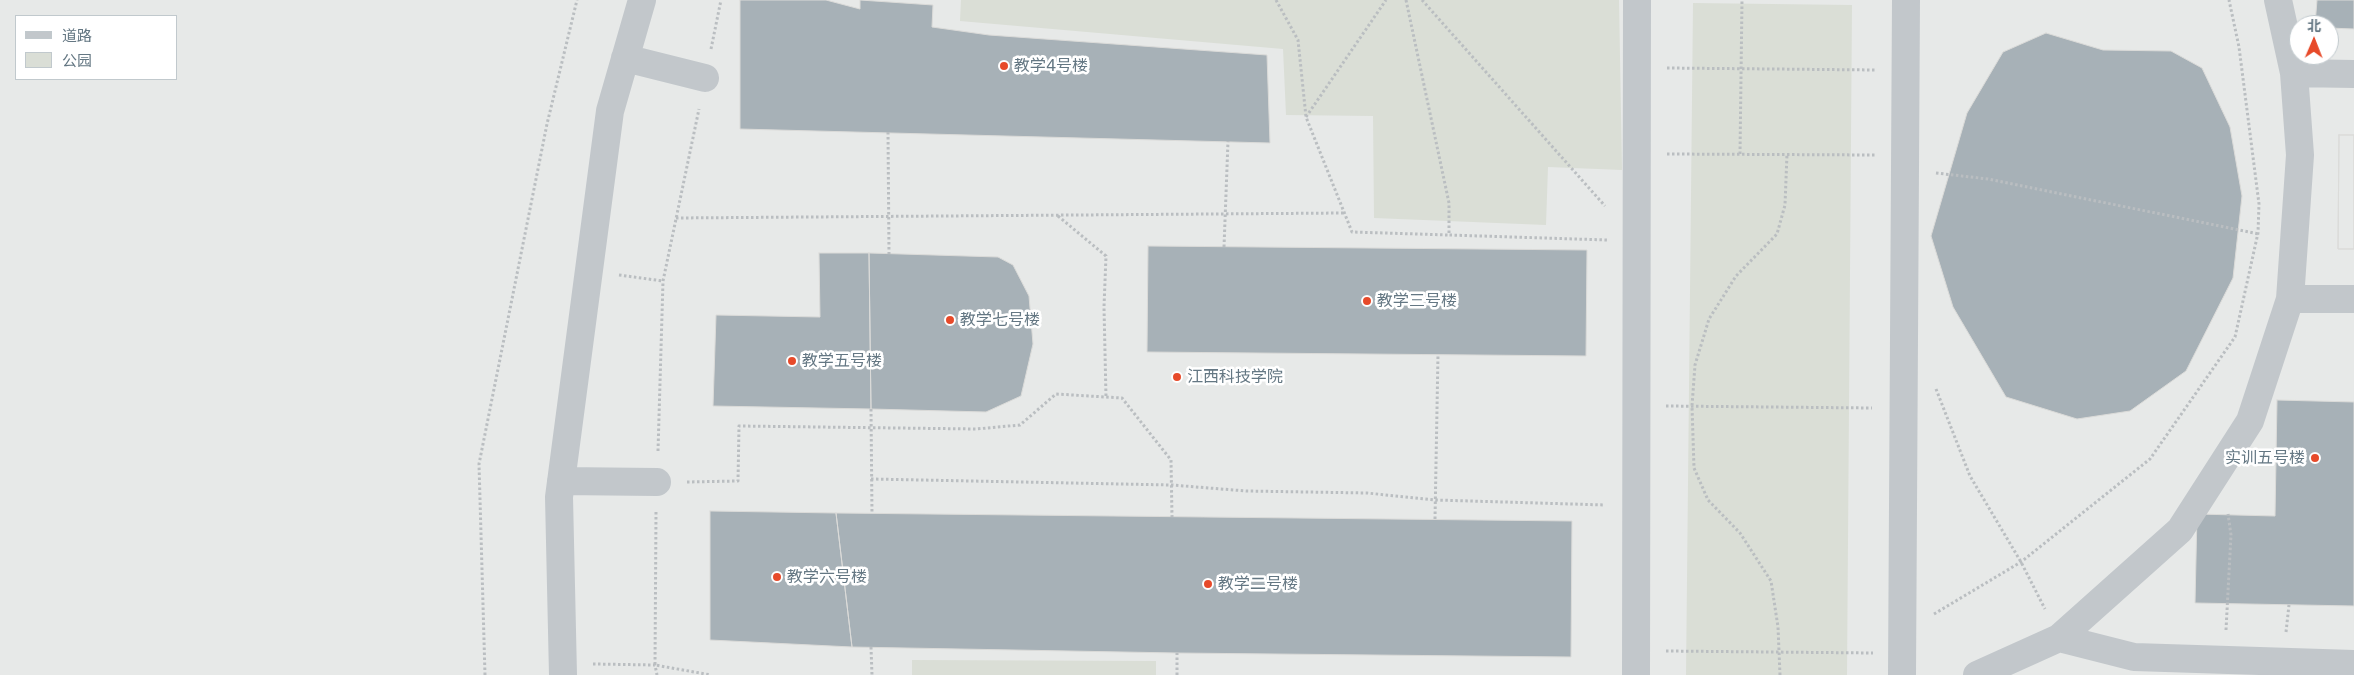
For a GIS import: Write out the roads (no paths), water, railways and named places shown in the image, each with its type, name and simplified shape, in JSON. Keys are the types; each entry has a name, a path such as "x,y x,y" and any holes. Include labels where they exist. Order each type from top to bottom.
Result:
{"street":[{"path":"563,669 559,497 610,111 642,0"},
{"path":"1636,663 1637,0"},
{"path":"1902,654 1906,0"},
{"path":"1977,675 2060,638 2180,530 2250,421 2290,299 2300,155 2294,73 2278,0"},
{"path":"626,58 705,78"},
{"path":"2294,73 2354,74"},
{"path":"2290,299 2354,299"},
{"path":"561,481 657,482"},
{"path":"2060,638 2134,657 2354,664"}],"place":[{"name":"教学4号楼","path":"1004,66"},
{"name":"教学三号楼","path":"1367,301"},
{"name":"教学七号楼","path":"950,320"},
{"name":"教学五号楼","path":"792,361"},
{"name":"江西科技学院","path":"1177,377"},
{"name":"实训五号楼","path":"2315,458"},
{"name":"教学六号楼","path":"777,577"},
{"name":"教学二号楼","path":"1208,584"}]}
